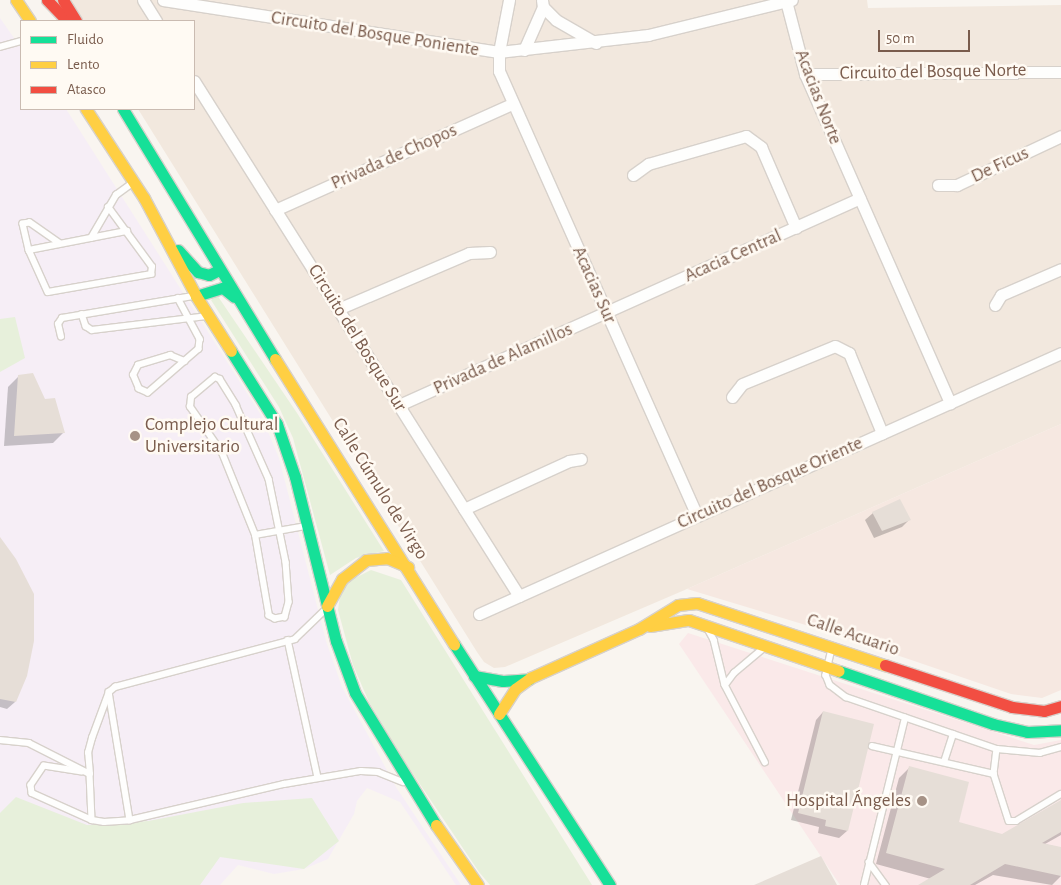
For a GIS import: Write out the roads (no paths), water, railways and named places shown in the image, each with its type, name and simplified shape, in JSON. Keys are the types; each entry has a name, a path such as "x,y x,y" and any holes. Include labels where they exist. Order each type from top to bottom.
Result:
{"main road":[{"path":"16,0 29,20"},
{"path":"47,0 66,20"},
{"path":"54,0 66,20"},
{"path":"63,0 75,20"},
{"path":"87,110 134,182 196,296 277,424 308,526 336,641 355,693 409,785 478,885"},
{"name":"Calle Cúmulo de Virgo","path":"125,110 220,270 408,567 474,676 610,885"},
{"path":"165,236 198,272 209,275 220,270"},
{"path":"196,296 215,288 229,291 259,330"},
{"path":"327,606 342,579 355,566 366,560 387,558 408,567"},
{"name":"Calle Acuario","path":"499,714 515,689 530,678 639,629 678,605 697,603 1012,708 1044,711 1061,706"},
{"name":"Calle Acuario","path":"639,629 682,619 705,625 993,724 1027,732 1061,730"},
{"name":"Calle Acuario","path":"474,676 503,681 530,678"}],"street":[{"path":"143,0 155,20"},
{"name":"Circuito del Bosque Poniente","path":"162,0 499,52"},
{"name":"Acacias Sur","path":"509,0 499,52 499,71 512,104 697,516"},
{"name":"Acacias Norte","path":"499,52 648,36 789,1 805,74 950,403"},
{"path":"524,50 543,4 569,29 596,43"},
{"name":"Circuito del Bosque Norte","path":"805,74 1061,72"},
{"name":"Circuito del Bosque Sur","path":"195,83 519,596"},
{"name":"Privada de Chopos","path":"275,210 512,104"},
{"path":"633,175 648,164 746,136 762,147 796,228"},
{"name":"De Ficus","path":"938,185 957,185 1061,136"},
{"name":"Acacia Central","path":"607,312 860,198"},
{"path":"338,309 469,253 490,252"},
{"path":"995,305 1001,295 1061,269"},
{"name":"Privada de Alamillos","path":"399,406 607,312"},
{"path":"732,397 742,384 835,346 849,353 882,433"},
{"name":"Circuito del Bosque Oriente","path":"479,614 1061,352"},
{"path":"464,509 569,461 581,459"}],"lane":[{"path":"0,47 20,41"},
{"path":"92,238 118,193 134,182"},
{"path":"60,244 26,222 22,229 29,250 48,292 148,276 152,267 108,208"},
{"path":"29,250 127,231"},
{"path":"61,337 60,319 196,296"},
{"path":"178,298 190,318 200,344 185,361 148,393 140,389 133,375 138,365 170,355 185,361"},
{"path":"82,314 87,328 92,330 209,315"},
{"path":"214,377 220,380 236,405 259,452 281,530 288,607 287,615 275,620 269,616 266,609 255,535 222,453 188,402 214,377"},
{"path":"255,535 308,526"},
{"path":"92,820 88,754 109,692 134,681 288,640 321,616 327,606"},
{"path":"705,625 714,640 725,685 765,762"},
{"path":"288,640 318,778"},
{"path":"725,685 734,673 766,646"},
{"path":"833,647 826,667 830,685 846,697 997,749 1040,753 1061,747"},
{"path":"109,692 130,820"},
{"path":"864,885 905,718"},
{"path":"944,762 953,734"},
{"path":"0,740 29,743 82,772"},
{"path":"872,746 994,774"},
{"path":"997,749 994,774 1008,818 1013,822 1061,794"},
{"path":"90,774 44,766 30,789 35,796 92,820 130,820 318,778 361,771 378,772 409,785"},
{"path":"869,862 886,885"}],"place":[{"name":"Complejo Cultural Universitario","path":"135,436"},
{"name":"Hospital Ángeles","path":"922,801"}]}
